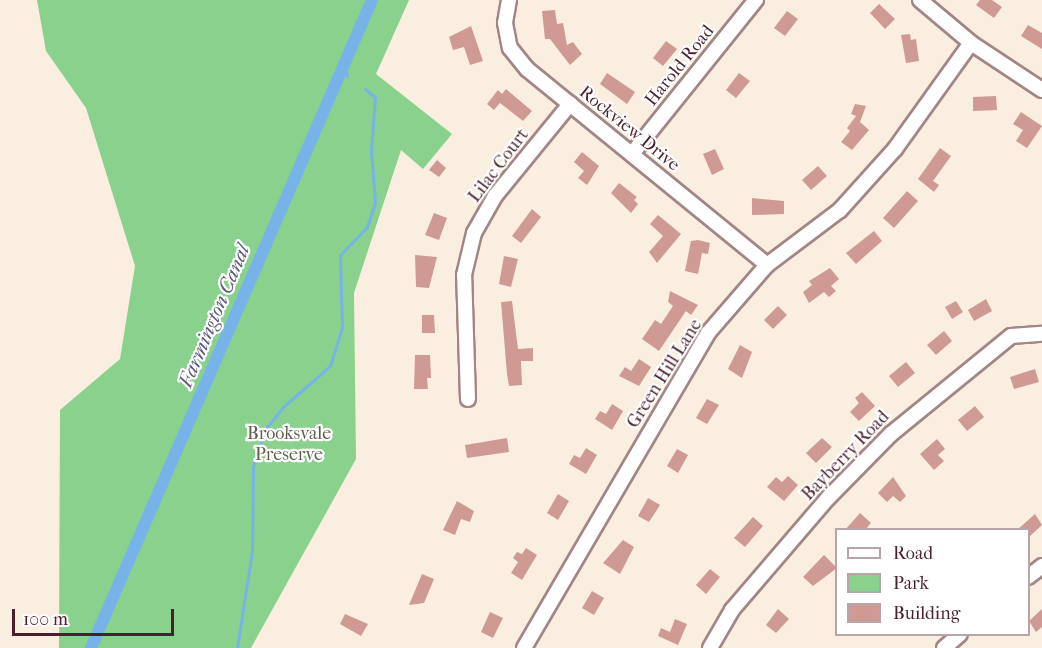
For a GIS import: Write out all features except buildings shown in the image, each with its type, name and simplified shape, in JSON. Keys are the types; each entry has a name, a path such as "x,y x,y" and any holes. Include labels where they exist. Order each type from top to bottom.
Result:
{"street":[{"name":"Rockview Drive","path":"509,0 505,22 510,48 527,69 767,265"},
{"name":"Harold Road","path":"632,154 756,0"},
{"path":"920,0 971,43 1042,90"},
{"name":"Green Hill Lane","path":"524,648 708,333 767,265 840,210 895,149 971,43"},
{"name":"Lilac Court","path":"468,399 464,275 474,233 495,196 570,104"},
{"name":"Bayberry Road","path":"710,648 732,610 829,497 891,434 1011,336 1042,334"},
{"path":"1030,576 1042,566"},
{"path":"944,648 958,636"}],"green space":[{"name":"Brooksvale Preserve","path":"37,0 409,0 376,74 452,134 423,169 401,150 354,293 356,459 251,648 59,648 60,410 120,359 135,266 86,108 46,51"}],"waterway":[{"name":"Farmington Canal","path":"91,648 372,0"},
{"name":"Farmington Canal","path":"344,63 347,76"},
{"path":"237,648 252,551 253,467 266,428 283,407 330,366 342,327 340,255 367,227 375,202 371,151 375,97 365,89"}]}
